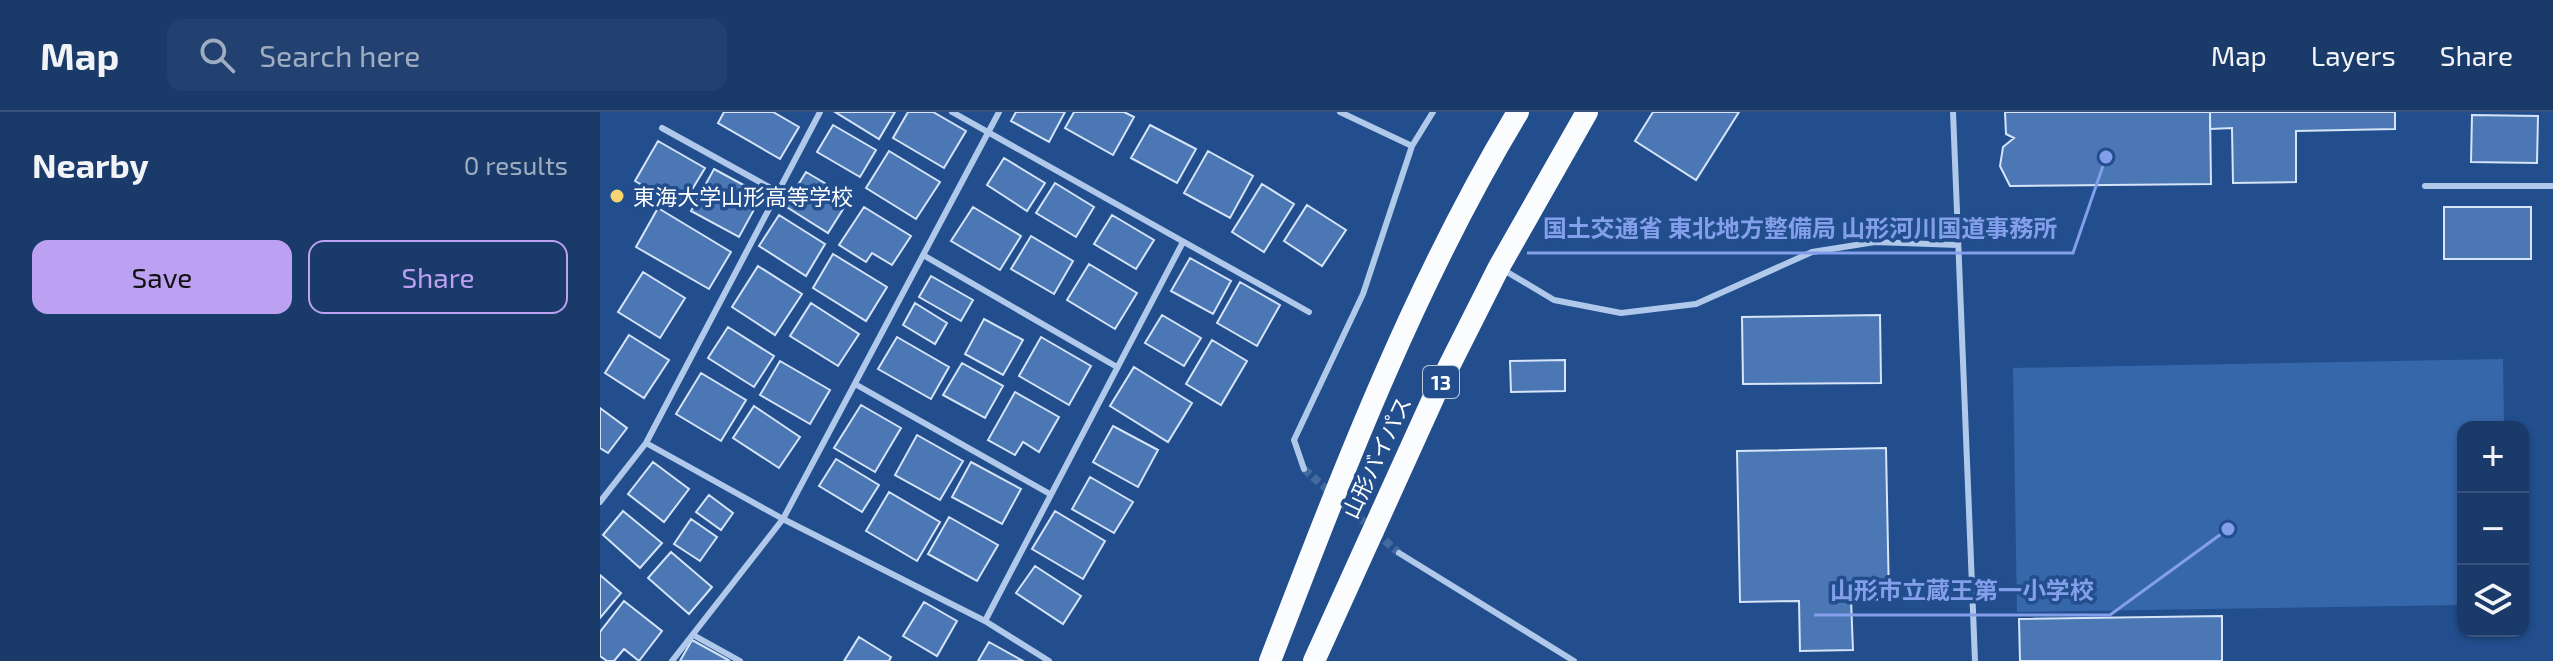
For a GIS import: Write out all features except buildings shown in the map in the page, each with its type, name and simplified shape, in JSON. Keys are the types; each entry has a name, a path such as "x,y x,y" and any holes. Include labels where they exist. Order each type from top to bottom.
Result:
{"highway":[{"name":"山形バイパス","path":"1270,661 1328,510 1431,268 1475,183 1518,112"},
{"name":"山形バイパス","path":"1314,661 1374,522 1499,267 1587,112"}],"lane":[{"path":"600,502 646,443 820,112"},
{"path":"952,112 1309,312"},
{"path":"672,661 695,636 783,519 999,112"},
{"path":"1340,112 1412,146"},
{"path":"1304,469 1294,440 1363,294 1412,146 1433,112"},
{"path":"1953,112 1975,661"},
{"path":"662,128 778,192"},
{"path":"2425,186 2553,186"},
{"path":"985,621 1183,242"},
{"path":"1499,267 1554,300 1621,313 1696,304 1812,252 1875,242 1958,245"},
{"path":"923,255 1117,367"},
{"path":"855,384 1050,494"},
{"path":"646,443 783,519 985,621 1049,661"},
{"path":"1399,553 1574,661"},
{"path":"695,636 740,661"}],"shaded area":[{"path":"2503,359 2504,421 2457,421 2457,605 2017,612 2013,368"}],"tunnel":[{"path":"1304,469 1399,553"}],"place":[{"name":"国土交通省 東北地方整備局 山形河川国道事務所","path":"2106,157"},
{"name":"東海大学山形高等学校","path":"617,196"},
{"name":"山形市立蔵王第一小学校","path":"2228,529"}]}
